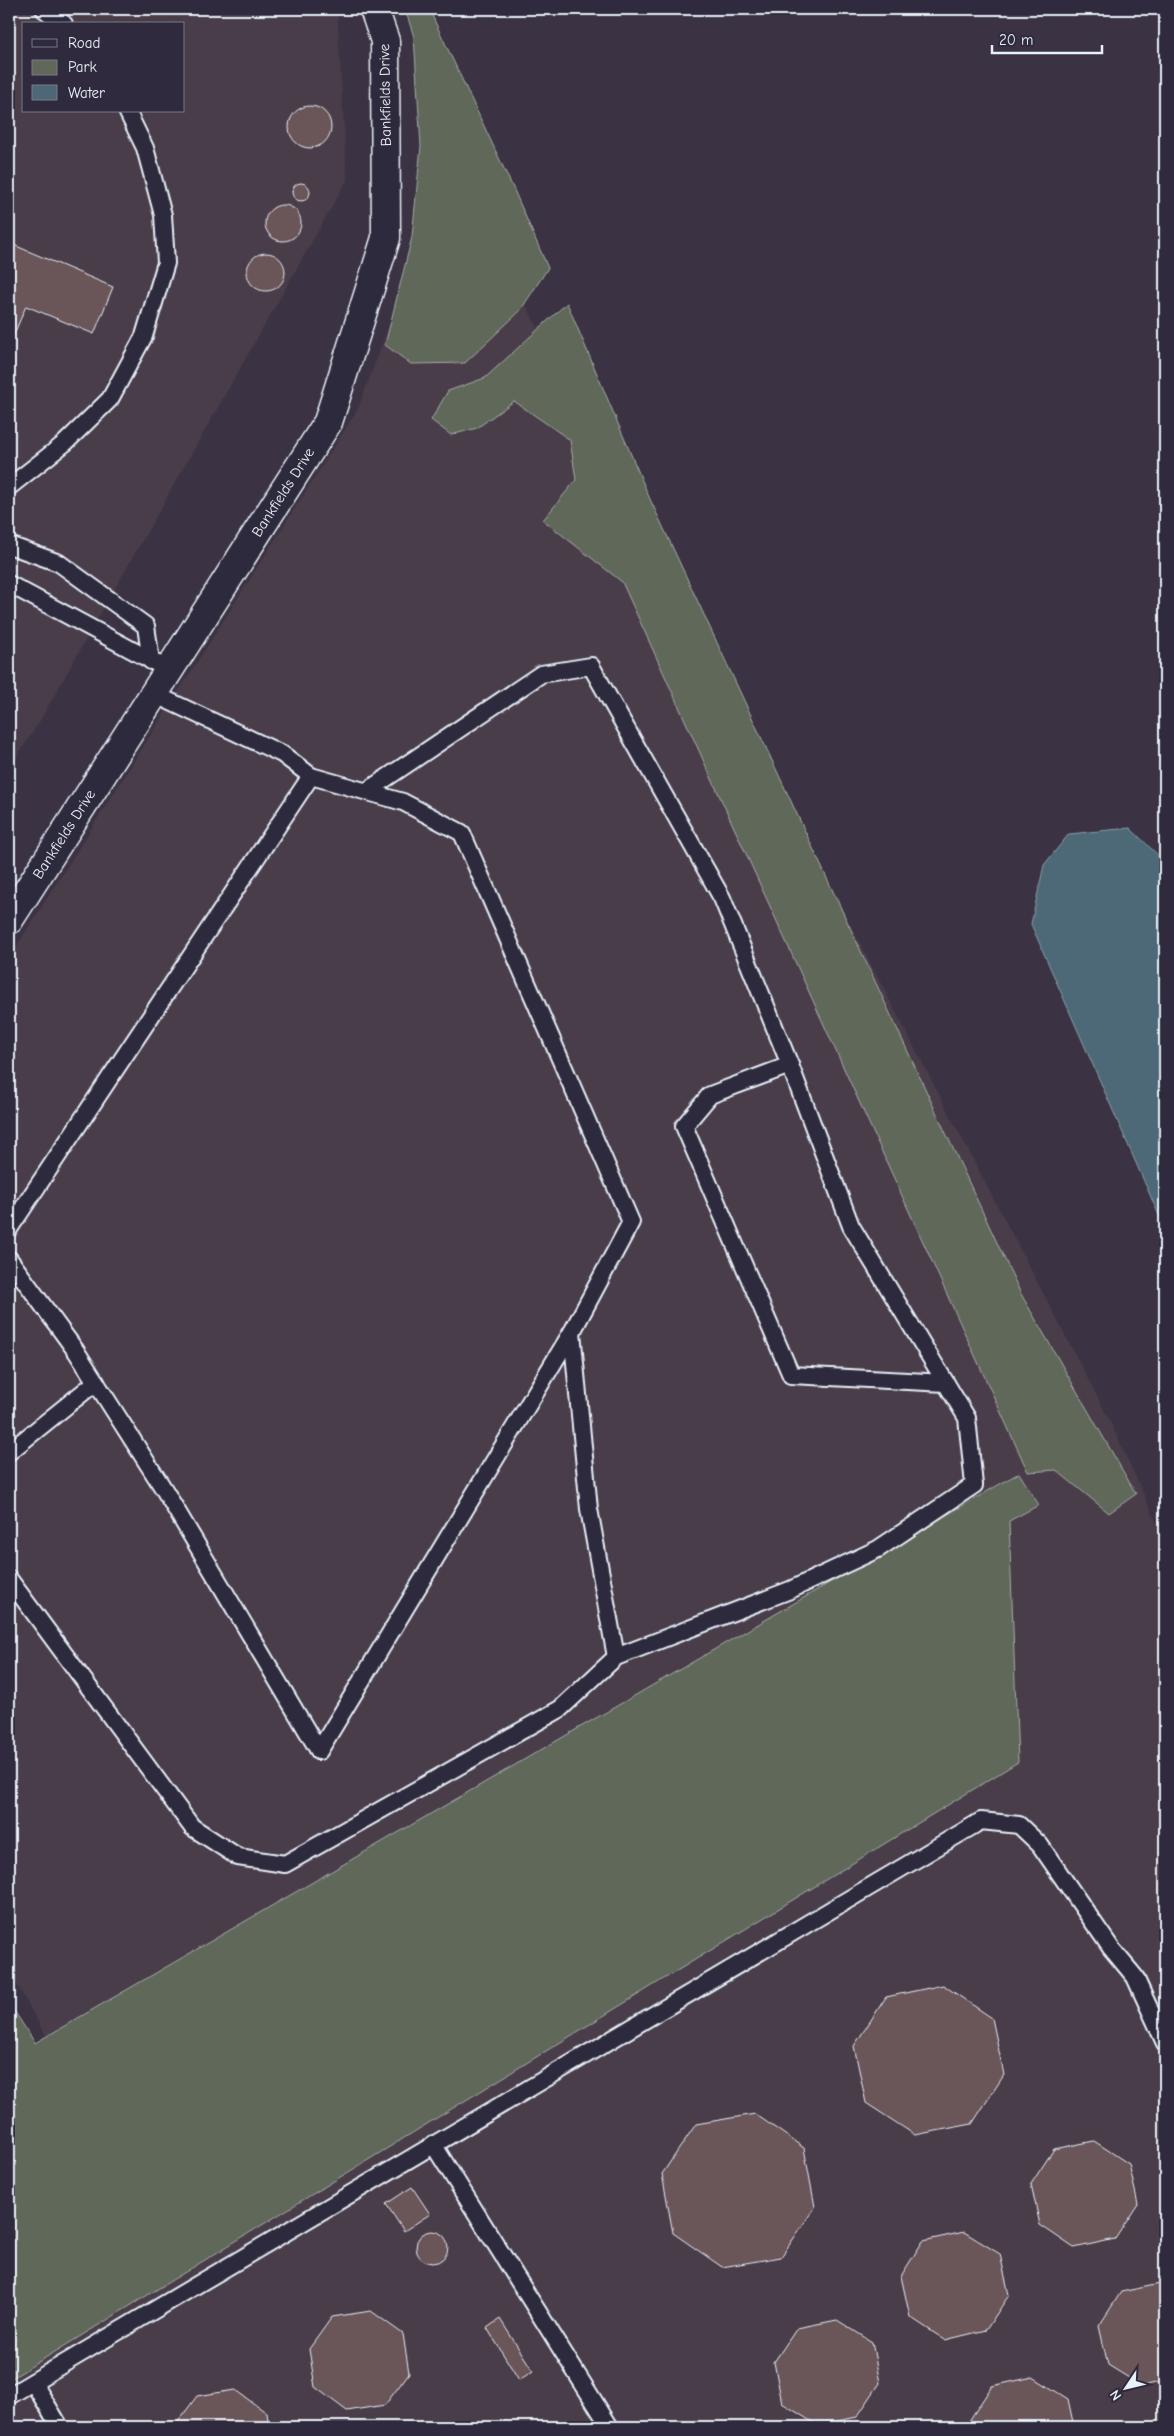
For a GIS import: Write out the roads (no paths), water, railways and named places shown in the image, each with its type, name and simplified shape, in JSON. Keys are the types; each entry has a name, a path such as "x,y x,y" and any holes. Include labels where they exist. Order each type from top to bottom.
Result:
{"street":[{"name":"Bankfields Drive","path":"9,920 154,694 160,665 328,422 386,238 385,41 374,9"}],"lane":[{"path":"44,9 61,22"},
{"path":"9,487 65,443 110,399 147,327 166,263 163,215 145,148 127,112"},
{"path":"9,545 59,563 146,626 160,665"},
{"path":"9,584 160,665"},
{"path":"9,1579 192,1827 238,1857 285,1864 560,1708 616,1657 790,1590 869,1553 974,1485 967,1418 851,1226 790,1065 722,898 591,666 541,674 366,791"},
{"path":"9,1259 96,1382 165,1491 319,1751 572,1332 631,1222 462,833 403,802 311,776 282,754 154,694"},
{"path":"9,1229 311,776"},
{"path":"790,1065 710,1095 684,1126 790,1375 946,1383"},
{"path":"572,1332 590,1509 616,1657"},
{"path":"9,1452 96,1382"},
{"path":"9,2396 982,1820 1019,1825 1040,1845 1111,1948 1135,1977 1165,2043"},
{"path":"433,2144 610,2427"},
{"path":"33,2382 60,2427"}],"water":[{"path":"1130,828 1165,862 1165,1128 1159,1133 1165,1170 1165,1229 1031,924 1044,865 1069,834"}]}
